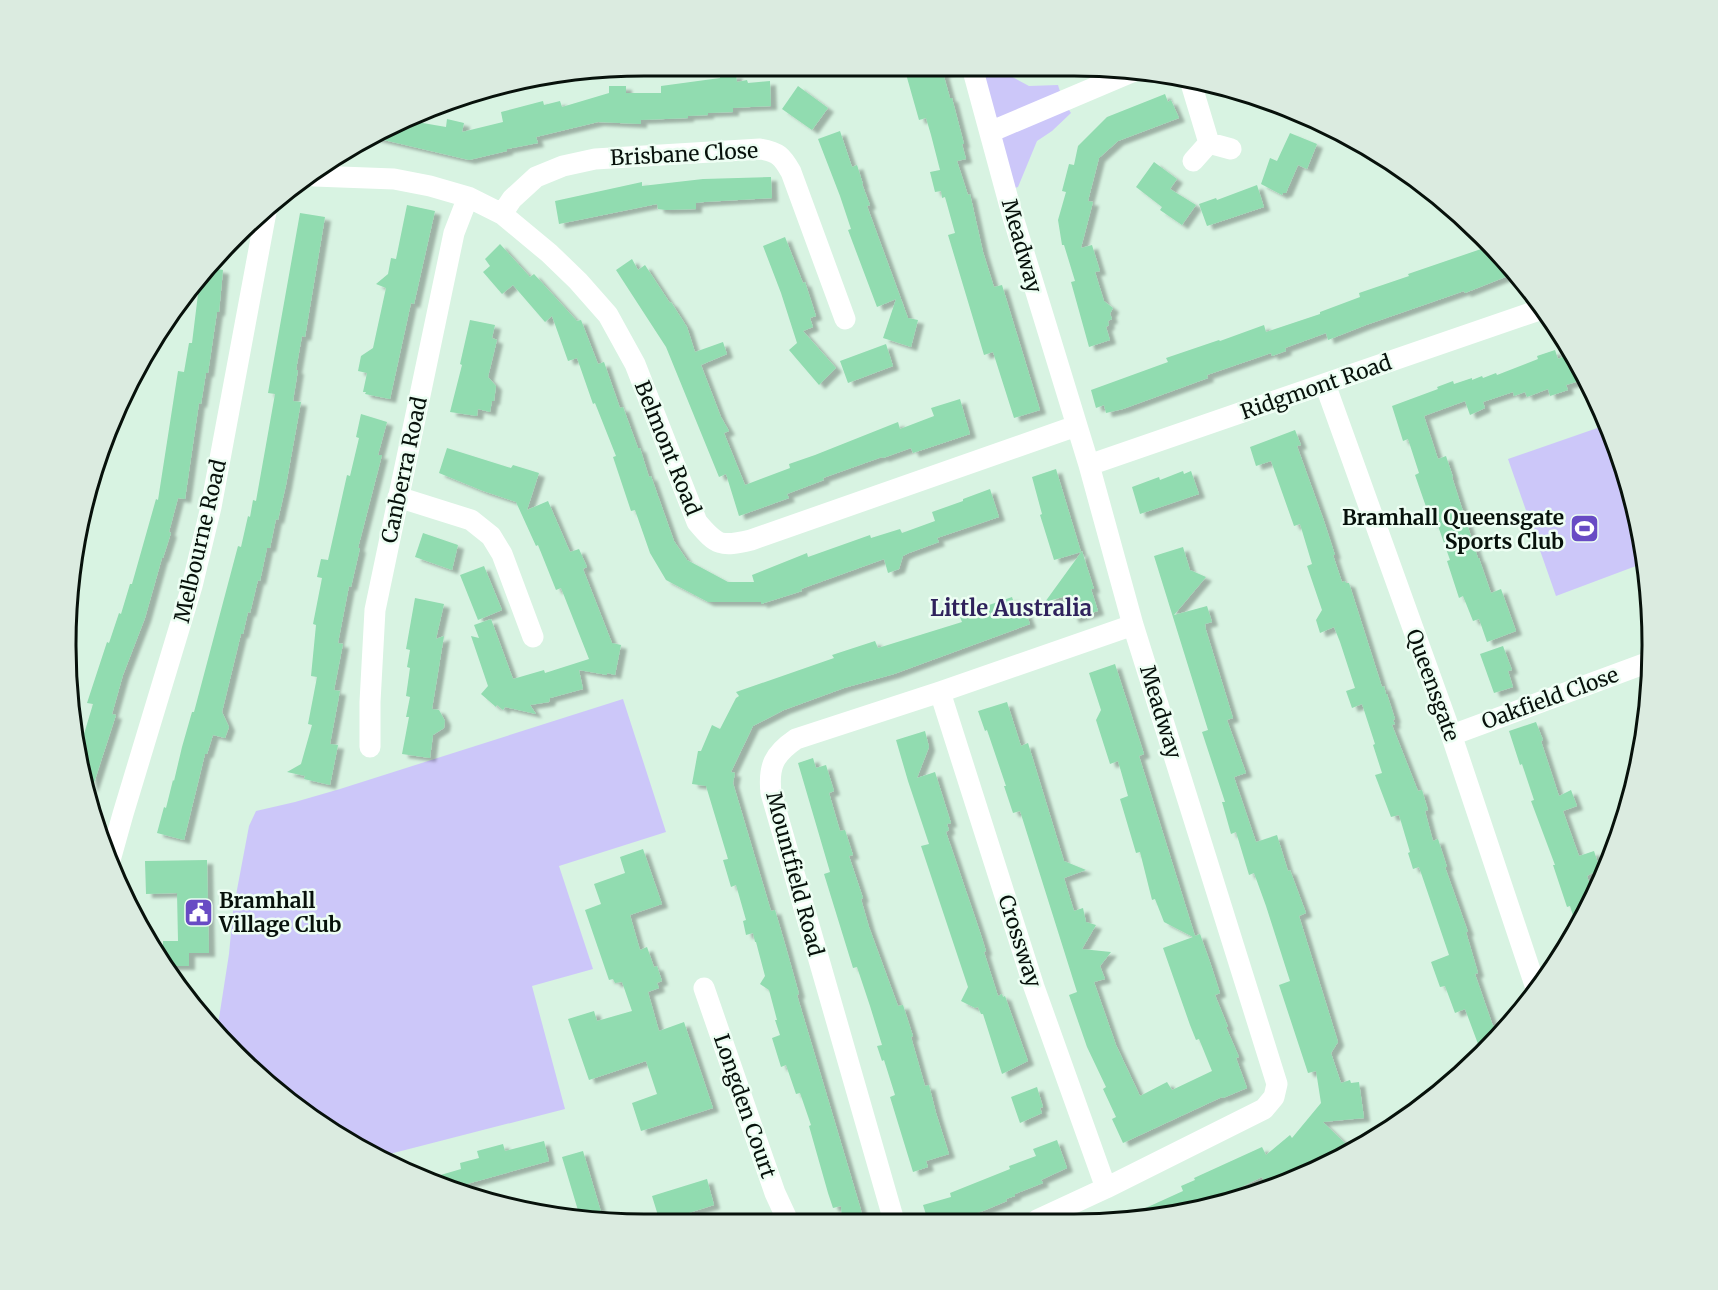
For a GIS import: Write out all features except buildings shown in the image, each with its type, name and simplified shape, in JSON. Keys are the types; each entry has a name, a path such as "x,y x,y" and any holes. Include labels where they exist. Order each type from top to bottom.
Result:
{"street":[{"name":"Meadway","path":"974,76 1012,214 1089,465 1133,625 1277,1084 1274,1097 1264,1109 1049,1214"},
{"path":"990,132 1116,79"},
{"path":"1193,89 1209,143"},
{"path":"1209,143 1231,149"},
{"path":"1193,161 1209,143"},
{"name":"Brisbane Close","path":"502,214 512,199 536,177 562,166 595,159 760,148 773,151 784,159 791,172 845,319"},
{"name":"Belmont Road","path":"323,176 394,179 468,197 502,214 571,274 608,315 635,364 697,522 709,537 721,544 735,544 751,540 1076,426"},
{"name":"Canberra Road","path":"370,747 369,702 375,610 454,233 468,197"},
{"name":"Melbourne Road","path":"114,846 192,586 211,507 264,224"},
{"name":"Ridgmont Road","path":"1089,465 1533,312"},
{"name":"Queensgate","path":"1325,384 1452,735 1533,979"},
{"path":"398,497 471,520 492,536 502,554 532,637"},
{"name":"Mountfield Road","path":"892,1214 771,793 769,779 771,767 778,753 796,739 1133,625"},
{"name":"Oakfield Close","path":"1452,735 1641,665"},
{"name":"Crossway","path":"940,692 1034,987 1106,1188"},
{"name":"Longden Court","path":"704,988 775,1193 785,1214"}],"shaded area":[{"path":"974,76 1010,76 1029,86 1058,85 1063,101 1071,113 1052,131 1037,141 1018,187 1006,191"},
{"name":"Bramhall Queensgate Sports Club","path":"1598,428 1622,498 1636,566 1556,596 1508,459"},
{"path":"623,699 666,832 559,866 593,969 532,986 565,1109 391,1154 329,1118 299,1096 243,1047 219,1021 233,911 249,826 256,811 340,789"}],"place":[{"name":"Bramhall Queensgate Sports Club","path":"1585,529"},
{"name":"Bramhall Village Club","path":"198,912"}],"district":[{"name":"Little Australia","path":"1011,608"}]}
